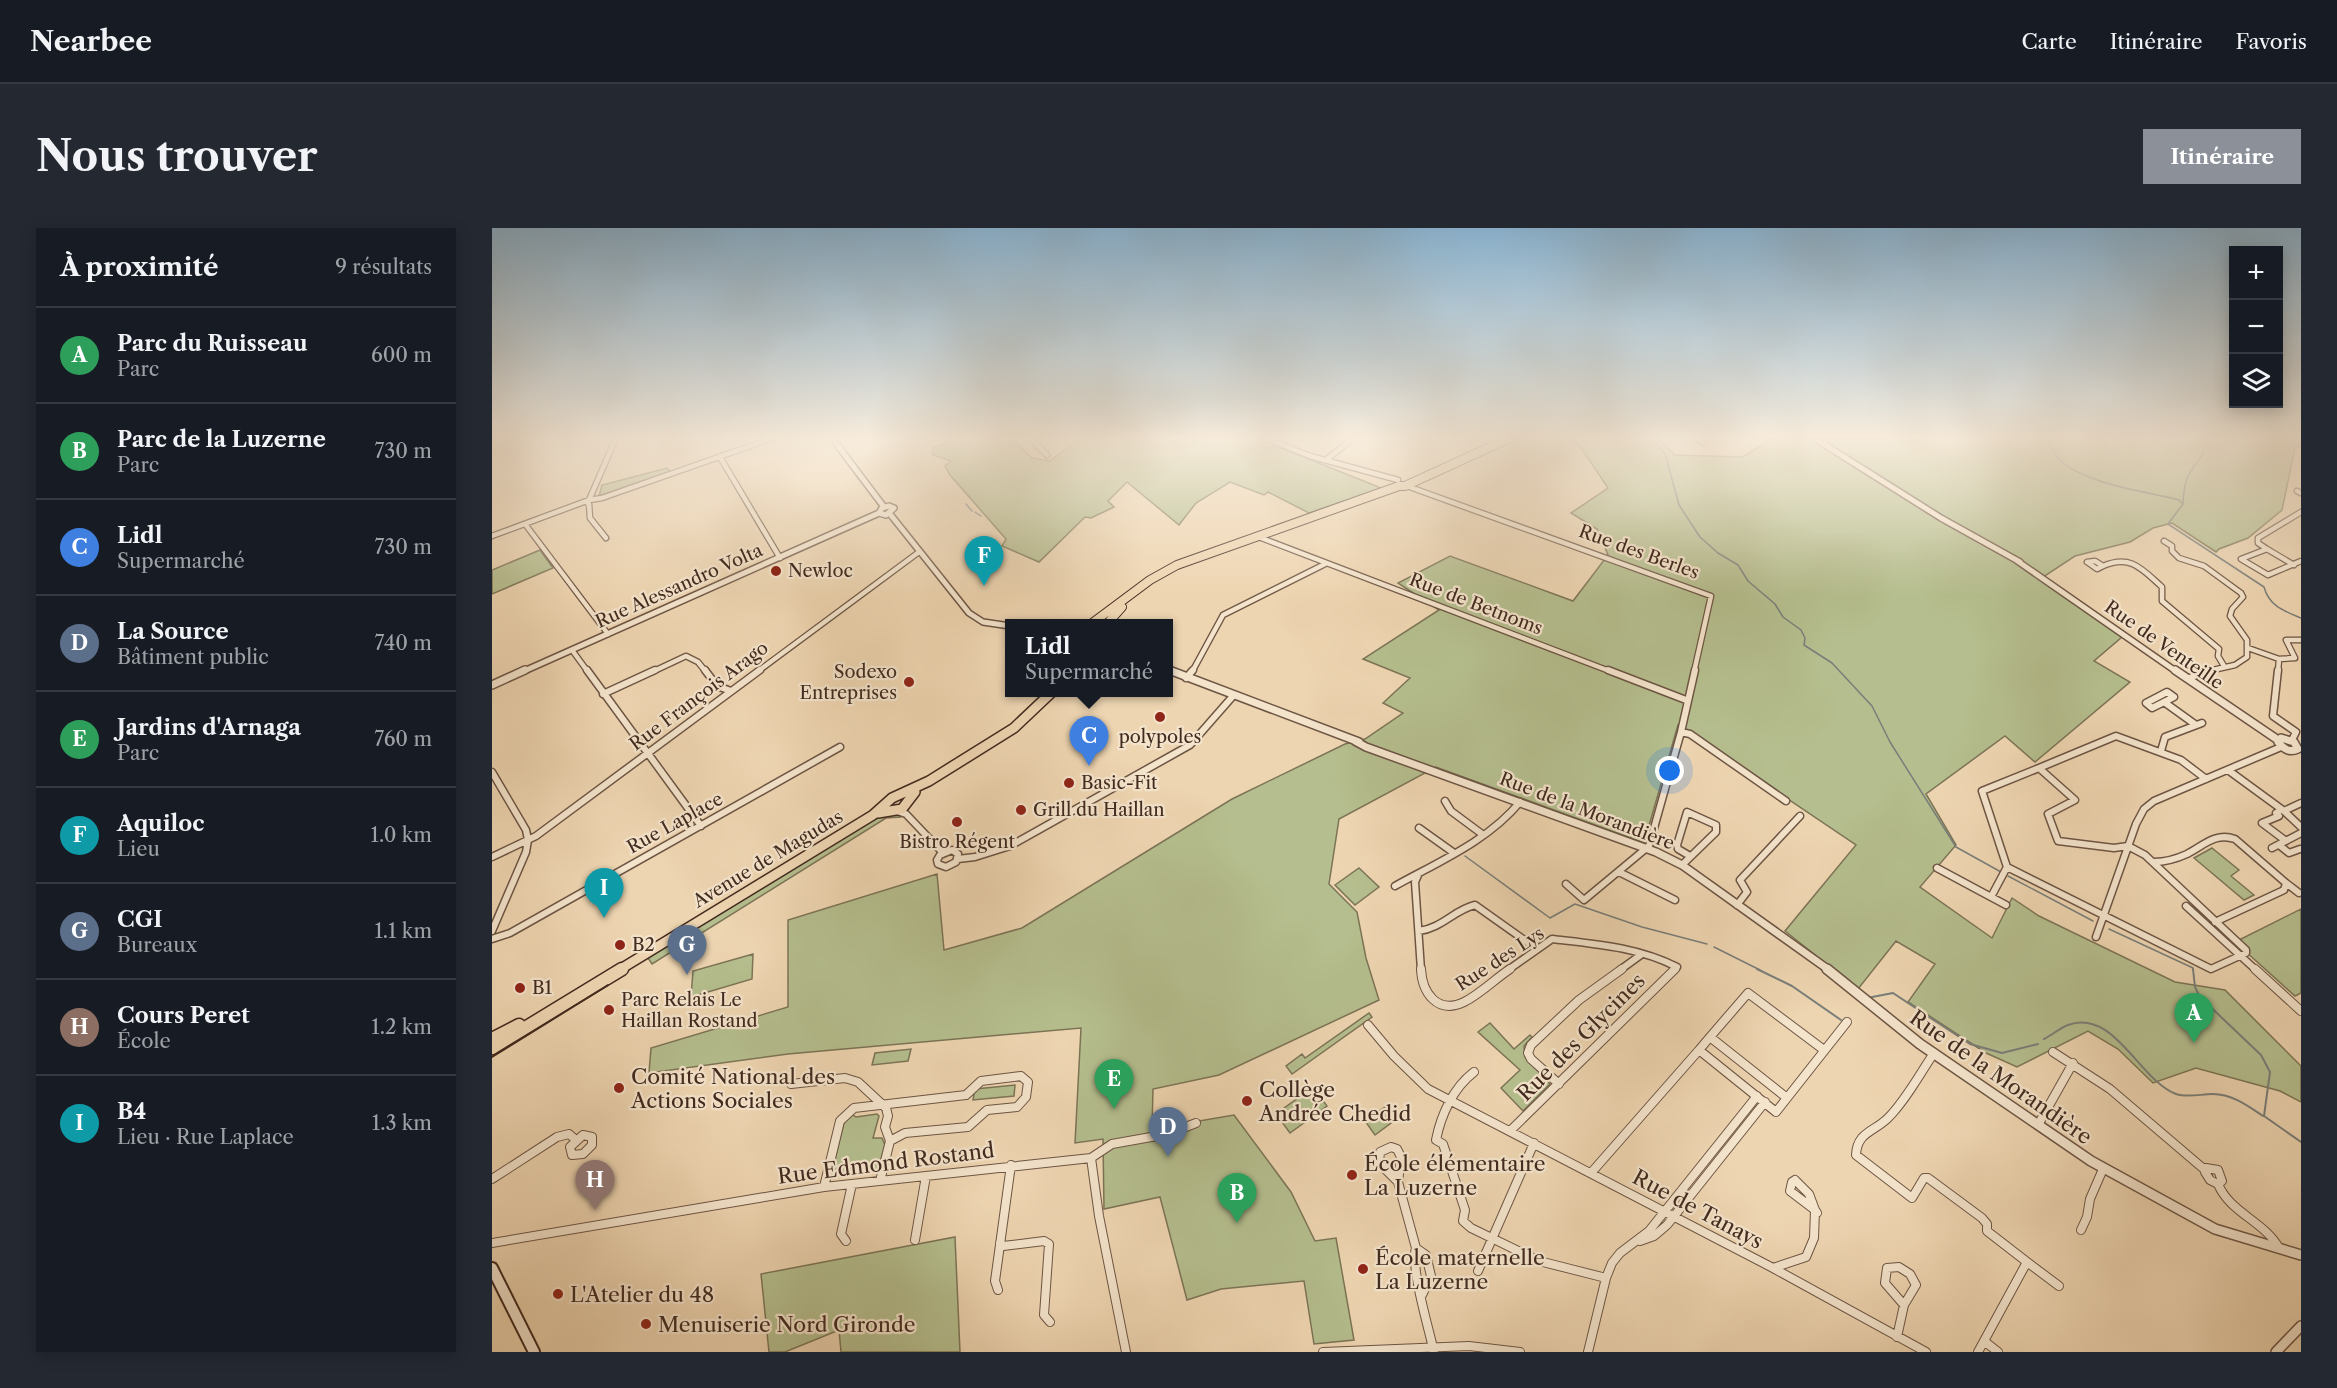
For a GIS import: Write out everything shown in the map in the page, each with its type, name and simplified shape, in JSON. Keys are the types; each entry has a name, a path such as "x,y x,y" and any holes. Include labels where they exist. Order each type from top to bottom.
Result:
{"main road":[{"path":"1098,619 1162,572 1384,490"},
{"path":"1111,619 1144,589 1194,559"},
{"name":"Avenue de Magudas","path":"492,1048 873,815 898,806 929,781 1014,728 1048,697"},
{"name":"Avenue de Magudas","path":"492,1039 648,951"},
{"path":"492,1044 509,1030"},
{"path":"492,1268 534,1352"}],"street":[{"path":"592,490 587,501 590,518 606,538"},
{"path":"492,536 587,501 624,490"},
{"path":"740,490 780,558"},
{"path":"871,490 884,507"},
{"name":"Rue des Berles","path":"1422,490 1712,596 1686,700 1681,732 1654,832 1645,851"},
{"name":"Rue de Venteille","path":"1897,490 2016,560 2280,743"},
{"path":"879,513 884,507"},
{"path":"884,507 893,507 894,510 890,514"},
{"path":"2294,565 2258,543 2258,538 2272,531 2284,518 2301,512"},
{"path":"879,513 890,514 969,613 983,622 1005,625"},
{"name":"Rue Alessandro Volta","path":"492,685 879,513"},
{"path":"525,524 608,634"},
{"name":"Rue de Betnoms","path":"1256,536 1686,700"},
{"path":"2164,541 2172,546 2172,551 2179,558 2204,566 2241,593 2243,597 2232,609 2230,616 2247,640 2247,657 2242,662 2187,679"},
{"path":"2267,549 2241,559 2268,575 2301,561"},
{"name":"Rue François Arago","path":"492,856 528,840 919,552"},
{"path":"2104,567 2122,560 2134,563 2162,587 2162,601 2219,649 2218,656 2224,666"},
{"path":"1186,678 1201,660 1214,626 1223,615 1325,564"},
{"path":"2301,640 2286,640 2295,658 2301,664"},
{"path":"2248,648 2279,659 2295,658"},
{"path":"572,650 701,826"},
{"path":"603,694 686,656 694,659 719,688 730,692"},
{"path":"2279,659 2273,716 2299,734 2292,740"},
{"name":"Rue de la Morandière","path":"1173,672 1682,865 1832,972 1934,1053 2103,1169 2215,1229 2301,1255"},
{"path":"958,859 958,854 954,851 942,853 937,860 940,866 950,866 958,859 1001,850 1190,745 1233,696"},
{"path":"2160,751 2165,736 2199,724 2164,702"},
{"path":"1681,732 1690,734 1786,801"},
{"path":"2038,767 2075,800 2048,814 2058,841 2114,848 2128,846 2154,862 2158,869 2246,950 2246,953 2241,956 2211,969 2007,867 1982,791 2038,767 2116,736 2181,760 2206,779"},
{"path":"2096,937 2136,824 2144,809 2154,801 2228,770 2280,743 2284,738 2292,740 2298,746 2298,754"},
{"path":"2280,743 2298,754"},
{"name":"Rue Laplace","path":"492,939 510,933 840,747"},
{"path":"2228,770 2301,826"},
{"path":"492,772 526,830 528,840 526,852 492,931"},
{"path":"1445,801 1451,811 1482,834"},
{"path":"2300,849 2262,823 2279,816 2276,813 2301,803"},
{"path":"1395,886 1454,853 1512,814 1519,804"},
{"path":"898,806 942,853"},
{"path":"1682,865 1716,832 1717,828 1687,812 1677,845 1678,849 1690,856"},
{"path":"1737,905 1748,892 1742,887 1740,880 1800,816"},
{"path":"1419,828 1454,853"},
{"path":"2300,849 2289,853 2275,847 2301,833"},
{"path":"2154,862 2168,861 2188,853 2205,842 2225,836 2235,839 2299,893"},
{"path":"1566,885 1584,900 1645,851"},
{"name":"Rue de la Morandière","path":"1645,851 1706,883"},
{"path":"1991,897 2007,867"},
{"path":"1937,868 2006,905"},
{"path":"1619,872 1675,900"},
{"name":"Rue des Lys","path":"1419,873 1414,882 1422,985 1430,998 1444,1005 1462,1002 1552,939 1618,946 1667,961 1677,967"},
{"path":"2215,922 2284,890 2286,884"},
{"path":"1419,931 1439,928 1466,908 1475,905 1537,949"},
{"path":"2186,906 2301,1011"},
{"path":"1559,1084 1531,1059 1528,1053 1531,1045 1580,1000 1642,954"},
{"name":"Rue des Glycines","path":"1510,1131 1677,967"},
{"path":"1591,1173 1748,993 1824,1050"},
{"path":"1699,1050 1776,1112 1847,1022"},
{"name":"Rue de Tanays","path":"1368,1025 1386,1048 1411,1071 1419,1082 1773,1268 1926,1352"},
{"path":"1710,1037 1787,1098"},
{"path":"2053,1052 2120,1096 2205,1170 2211,1167 2221,1174 2222,1181 2218,1184 2221,1192 2269,1231 2279,1248"},
{"path":"1934,1053 1887,1120 1866,1131 1857,1145 1856,1155 1912,1198 1924,1178 1928,1178 1982,1218 1987,1224 1988,1231 2060,1286"},
{"path":"2038,1125 2073,1063"},
{"path":"1474,1072 1463,1078 1437,1130 1436,1140 1443,1144 1465,1210 1463,1221 1492,1239 1539,1261 1606,1278"},
{"path":"824,1187 840,1121 854,1108 966,1095 981,1081 1021,1076 1028,1082 1026,1097 1017,1107 987,1110 968,1127 905,1133 890,1141"},
{"path":"791,1084 845,1078 858,1082 886,1108 888,1116 885,1127 890,1141 880,1181"},
{"path":"1588,1352 1606,1278 1612,1263 1649,1231 1757,1096"},
{"path":"1630,1246 1660,1231 1765,1102"},
{"path":"1126,1352 1099,1216 1091,1158 1112,1144 1168,1134 1196,1123"},
{"path":"492,1179 557,1137 569,1134 576,1140"},
{"path":"1478,1271 1534,1143"},
{"name":"Rue Edmond Rostand","path":"492,1242 824,1187 1091,1158"},
{"path":"998,1290 995,1281 1011,1165"},
{"path":"2081,1230 2087,1217 2090,1199 2103,1169"},
{"path":"915,1239 926,1176"},
{"path":"1398,1182 1416,1248 1414,1255 1419,1290 1434,1349"},
{"path":"846,1241 841,1234 852,1184"},
{"path":"1773,1268 1806,1257 1809,1253 1817,1213"},
{"path":"1000,1243 1003,1245 1044,1241 1049,1244 1044,1315 1050,1322"},
{"path":"1416,1248 1426,1255 1431,1276 1422,1295"},
{"path":"1978,1352 2027,1262"},
{"path":"1897,1337 1904,1305"},
{"path":"2276,1352 2301,1326"},
{"path":"1984,1341 1998,1352"},
{"path":"1323,1352 1469,1346 1520,1352"}],"green space":[{"path":"601,490 615,490 599,496"},
{"path":"964,490 1119,490 1108,501 1114,507 1091,518 1085,517 1039,562 1002,546 1006,539"},
{"path":"1137,490 1216,490 1196,503 1179,525"},
{"path":"1252,490 1374,490 1309,513 1268,492 1264,495"},
{"path":"1604,490 2286,490 2282,510 2248,538 2216,552 2172,523 2153,528 2130,542 2075,556 2040,579 2122,637 2094,661 2130,682 2035,762 2005,736 1926,794 1956,845 1920,887 1992,938 2012,898 2039,916 2175,982 2225,990 2301,1066 2301,1102 2280,1091 2196,1068 2153,1083 2118,1049 2088,1031 2017,1067 1986,1053 1908,1002 1935,964 1896,941 1858,989 1785,931 1856,845 1678,725 1644,843 1436,767 1339,819 1329,884 1357,912 1366,958 1379,1000 1219,1075 1153,1089 1152,1129 1234,1115 1291,1192 1315,1241 1336,1238 1354,1340 1314,1344 1304,1281 1221,1289 1187,1300 1160,1197 1104,1209 1103,1139 1075,1143 1081,1028 788,1054 649,1073 651,1048 788,1007 788,920 937,874 944,950 1022,928 1232,799 1345,744 1365,739 1403,713 1383,703 1410,678 1363,659 1439,610 1398,583 1450,556 1573,601 1608,555 1597,529 1571,513"},
{"path":"540,550 553,568 492,594 492,570"},
{"path":"897,814 900,817 886,818 652,964 648,958 650,953 878,817"},
{"path":"2212,848 2239,870 2231,876 2254,895 2244,900 2194,858"},
{"path":"1359,868 1379,887 1355,905 1335,885"},
{"path":"2301,909 2301,993 2295,996 2235,942"},
{"path":"753,954 752,979 691,997 693,971"},
{"path":"1369,1013 1372,1017 1292,1074 1286,1066 1302,1054 1305,1058"},
{"path":"1490,1023 1514,1049 1530,1035 1532,1037 1524,1046 1525,1057 1550,1084 1523,1111 1501,1088 1520,1070 1478,1032"},
{"path":"911,1049 908,1061 872,1065 875,1053"},
{"path":"1015,1085 1014,1096 973,1100 975,1089"},
{"path":"1313,1087 1327,1106 1290,1133 1276,1114"},
{"path":"1385,1107 1395,1120 1375,1135 1365,1121"},
{"path":"850,1113 856,1117 877,1114 879,1116 873,1138 882,1138 885,1145 878,1170 831,1175 845,1119"},
{"path":"955,1237 960,1352 841,1352 839,1330 785,1352 769,1352 761,1274"}],"waterway":[{"path":"1675,490 1679,505 1700,537 1718,553 1738,565 1748,581 1775,604 1783,617 1801,630 1805,638 1804,645 1832,663 1872,706 1890,742 1956,847 2001,872"},
{"path":"2137,490 2179,500 2183,504 2168,524 2264,587 2266,594 2278,607 2301,618"},
{"path":"2183,503 2185,490"},
{"path":"966,504 972,511"},
{"path":"975,512 981,516"},
{"path":"1465,856 1550,918 1575,904 1642,927 1707,944"},
{"path":"2008,876 2093,921"},
{"path":"2109,929 2193,969"},
{"path":"1714,947 1760,970"},
{"path":"1757,969 1792,986 1841,1020"},
{"path":"2193,969 2195,987 2200,997 2261,1055 2270,1072 2264,1116 2301,1142"},
{"path":"1867,998 1893,993 1970,1044 2002,1053 2038,1044"},
{"path":"2044,1039 2068,1025 2084,1023 2099,1027 2113,1036 2150,1075 2176,1094 2227,1096 2240,1101 2263,1116"}],"tram line":[{"path":"492,1057 608,985"}],"place":[{"name":"Newloc","path":"776,571"},
{"name":"Aquiloc","path":"984,586"},
{"name":"Sodexo Entreprises","path":"909,682"},
{"name":"polypoles","path":"1160,717"},
{"name":"Lidl","path":"1089,766"},
{"name":"Basic-Fit","path":"1069,783"},
{"name":"Grill du Haillan","path":"1021,810"},
{"name":"Bistro Régent","path":"957,822"},
{"name":"B4","path":"604,918"},
{"name":"B2","path":"620,945"},
{"name":"CGI","path":"687,975"},
{"name":"B1","path":"520,988"},
{"name":"Parc Relais Le Haillan Rostand","path":"609,1010"},
{"name":"Parc du Ruisseau","path":"2194,1043"},
{"name":"Comité National des Actions Sociales","path":"619,1088"},
{"name":"Collège Andrée Chedid","path":"1247,1101"},
{"name":"Jardins d'Arnaga","path":"1114,1109"},
{"name":"La Source","path":"1168,1157"},
{"name":"École élémentaire La Luzerne","path":"1352,1175"},
{"name":"Cours Peret","path":"595,1210"},
{"name":"Parc de la Luzerne","path":"1237,1223"},
{"name":"École maternelle La Luzerne","path":"1363,1269"},
{"name":"L'Atelier du 48","path":"558,1294"},
{"name":"Menuiserie Nord Gironde","path":"646,1324"}]}
